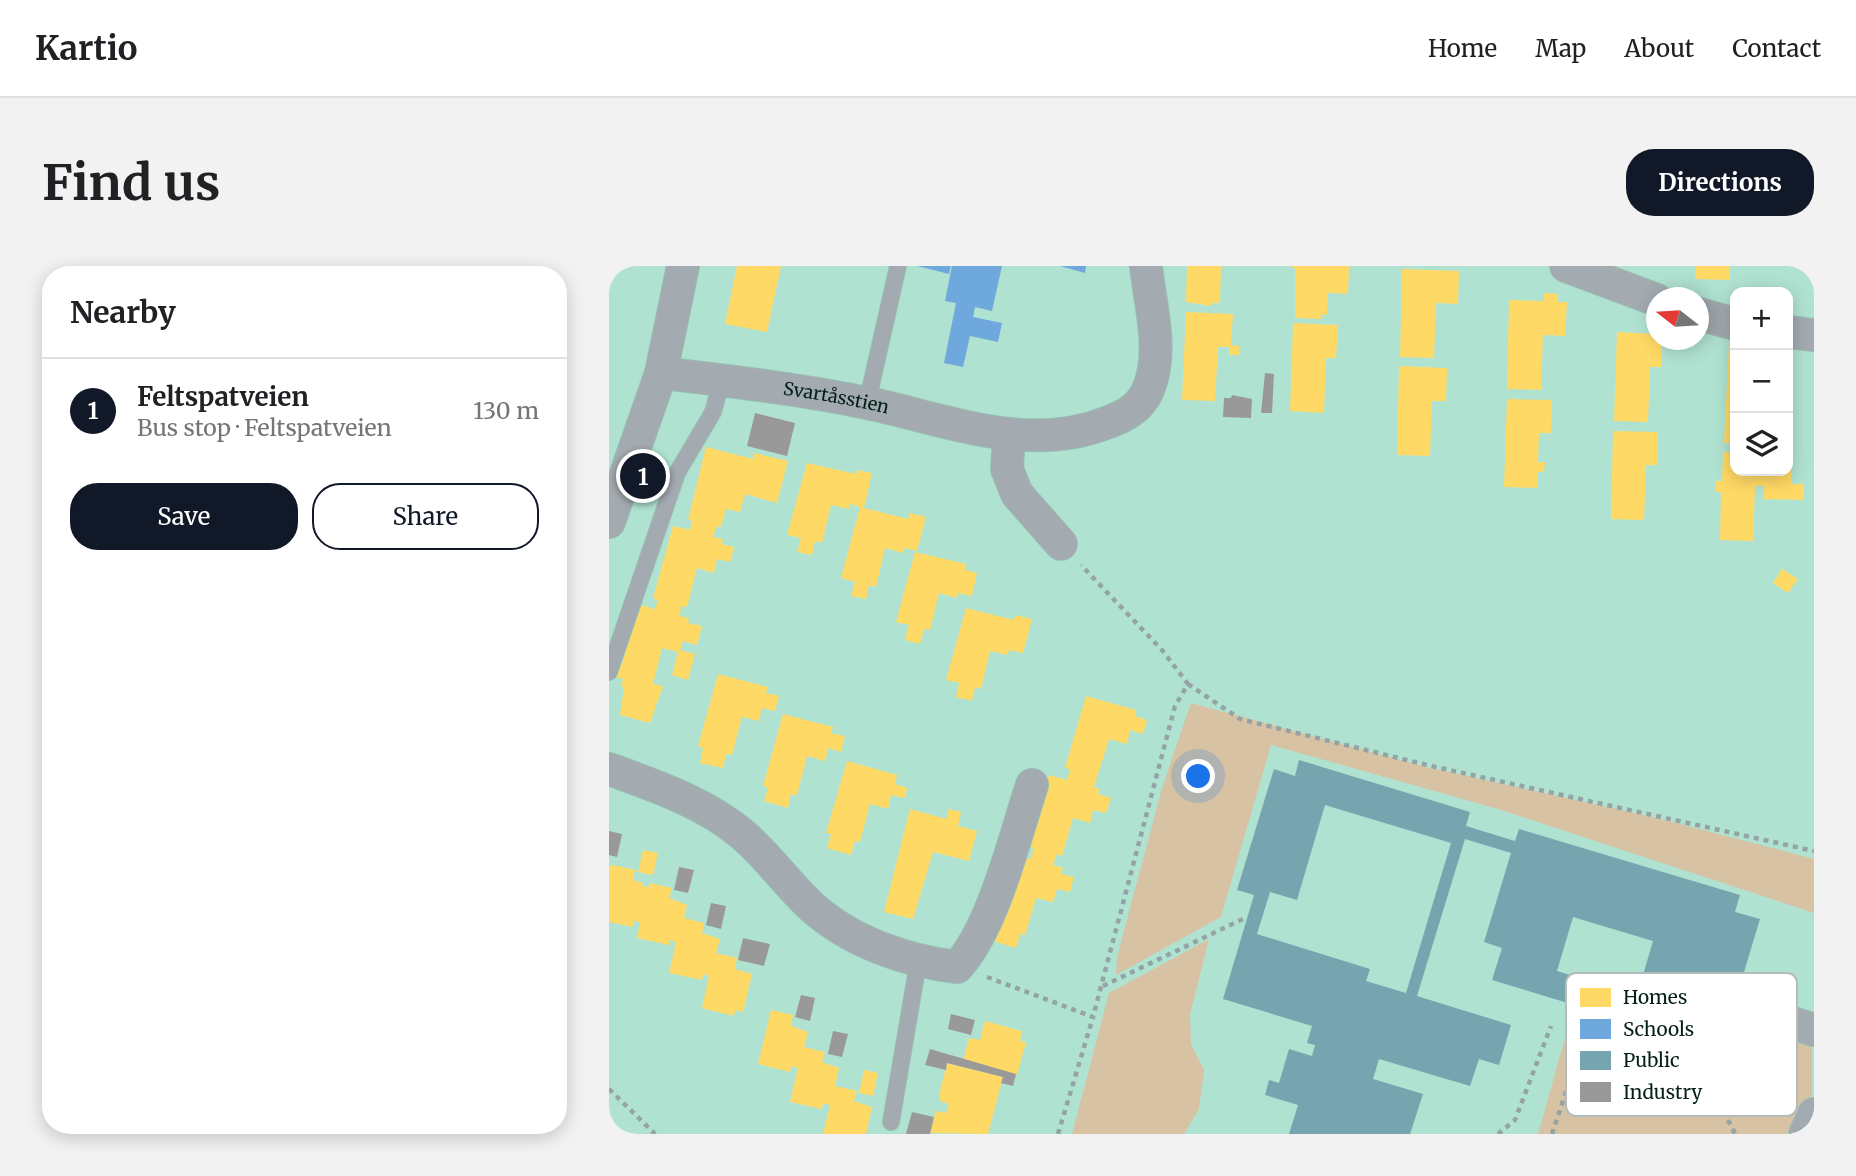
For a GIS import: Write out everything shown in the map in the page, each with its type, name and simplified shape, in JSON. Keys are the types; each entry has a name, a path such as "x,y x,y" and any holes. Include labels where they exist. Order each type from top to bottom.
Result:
{"street":[{"path":"609,522 661,373 683,266"},
{"name":"Svartåsstien","path":"661,373 867,403 946,424 1009,435 1078,434 1129,415 1147,394 1156,360 1146,266"},
{"path":"1566,266 1646,296"},
{"path":"1709,317 1730,323"},
{"path":"1793,333 1814,335"},
{"path":"1009,435 1007,469 1017,494 1061,544"},
{"path":"609,769 710,811 742,834 813,908 862,940 918,962 957,967 975,940 1004,872 1032,785"},
{"path":"1797,1024 1814,1030"},
{"path":"1805,1134 1814,1114"}],"lane":[{"path":"867,403 898,266"},
{"path":"609,672 677,473 713,412 722,380"},
{"path":"891,1122 918,962"}],"path":[{"path":"1061,544 1162,650 1188,684 1240,719 1427,765 1814,851"},
{"path":"1058,1134 1102,986 1175,706 1188,684"},
{"path":"1102,986 1247,917"},
{"path":"957,967 1007,983 1093,1017"},
{"path":"1498,1134 1515,1120 1551,1026"},
{"path":"609,1089 655,1134"},
{"path":"1552,1134 1566,1092"},
{"path":"1727,1116 1735,1134"}],"shaded area":[{"path":"1191,703 1427,767 1657,818 1814,859 1814,913 1498,809 1271,745 1221,917 1116,975 1117,957 1162,788"},
{"path":"1209,939 1190,1015 1191,1044 1204,1070 1199,1109 1184,1134 1072,1134 1109,993"},
{"path":"1566,1035 1566,1116 1797,1116 1797,1036 1812,1047 1812,1094 1793,1134 1538,1134"}],"building: Homes":[{"path":"737,266 781,266 767,332 725,324"},
{"path":"1187,266 1221,266 1220,303 1211,303 1211,306 1186,302"},
{"path":"1291,266 1349,266 1348,294 1328,293 1327,315 1321,314 1321,319 1295,318 1295,269"},
{"path":"1696,266 1730,266 1730,280 1695,279"},
{"path":"1402,269 1459,271 1458,304 1436,303 1434,358 1400,357"},
{"path":"1544,293 1558,294 1558,302 1567,302 1565,336 1543,335 1541,390 1507,389 1509,300 1544,301"},
{"path":"1186,312 1233,314 1231,345 1239,346 1239,355 1229,355 1229,347 1218,347 1215,401 1182,400"},
{"path":"1293,323 1338,325 1336,358 1326,358 1324,413 1290,411"},
{"path":"1617,332 1646,333 1646,350 1662,350 1661,367 1650,367 1648,422 1614,421"},
{"path":"1729,342 1730,342 1730,443 1724,443"},
{"path":"1399,366 1447,368 1446,401 1432,401 1430,456 1397,455"},
{"path":"1507,399 1552,400 1551,433 1539,433 1538,462 1545,462 1544,472 1537,472 1537,488 1504,487"},
{"path":"1613,431 1658,432 1657,465 1646,465 1644,520 1611,519"},
{"path":"706,447 753,459 754,453 788,461 777,503 745,494 740,512 726,509 721,527 717,526 713,537 723,539 722,544 734,547 730,562 717,559 714,573 697,568 687,607 682,606 679,616 689,618 688,623 702,626 697,645 683,641 680,650 695,654 688,680 672,675 678,652 662,648 653,684 663,686 650,723 620,715 623,679 614,677 617,663 622,664 638,604 655,609 658,600 653,598 673,526 690,530 692,520 688,519"},
{"path":"1723,452 1730,452 1730,476 1791,476 1791,484 1804,484 1804,500 1763,499 1764,486 1755,486 1753,541 1720,540 1721,492 1716,492 1716,481 1722,481"},
{"path":"807,463 856,474 857,470 872,473 864,508 908,519 910,513 926,517 917,551 904,548 903,553 885,548 876,587 869,585 866,599 851,596 855,582 841,578 860,507 850,504 849,509 831,505 822,543 815,541 812,555 797,552 801,538 787,535"},
{"path":"915,552 966,564 965,570 977,573 972,596 958,593 958,598 939,593 930,630 924,629 920,644 905,640 909,625 896,622"},
{"path":"1782,569 1798,579 1788,593 1773,583"},
{"path":"966,608 1014,620 1015,615 1032,619 1023,653 1009,650 1008,655 990,651 981,689 975,687 972,701 956,697 959,683 946,680"},
{"path":"718,674 768,687 766,693 779,696 775,711 762,708 759,721 742,717 732,755 726,754 723,768 700,763 703,748 698,746"},
{"path":"1086,696 1136,710 1135,716 1147,720 1143,734 1130,730 1127,744 1109,739 1094,787 1099,789 1098,794 1111,798 1106,813 1093,810 1090,823 1073,818 1062,856 1057,854 1053,865 1063,868 1061,874 1074,877 1070,892 1057,889 1053,902 1036,898 1025,935 1020,934 1016,948 993,941 1013,853 1031,859 1034,848 1028,847 1049,775 1067,780 1070,769 1065,768"},
{"path":"783,714 833,727 831,733 845,736 841,752 828,748 825,761 807,756 797,795 791,794 788,808 764,801 768,788 763,786"},
{"path":"847,761 897,775 895,784 907,788 905,798 891,795 888,809 870,804 860,842 855,841 851,855 827,848 831,834 826,833"},
{"path":"910,809 946,819 949,809 961,812 958,826 977,831 969,861 933,852 913,919 884,912"},
{"path":"643,850 658,853 653,875 638,872"},
{"path":"613,865 635,870 633,880 643,883 642,886 649,887 650,883 672,888 669,898 687,905 684,918 704,923 702,933 720,939 716,953 737,958 735,969 752,974 743,1012 735,1010 734,1016 702,1008 709,976 703,974 702,980 669,973 676,942 670,940 669,945 637,938 640,922 634,921 633,927 609,922 609,867"},
{"path":"771,1010 793,1015 791,1026 808,1032 804,1047 825,1052 822,1062 839,1068 835,1086 857,1091 854,1101 872,1107 866,1134 823,1134 830,1105 823,1103 822,1109 790,1102 798,1068 792,1066 790,1072 758,1064"},
{"path":"985,1021 1022,1031 1020,1041 1026,1042 1017,1075 963,1061 969,1038 980,1040"},
{"path":"947,1063 1003,1077 988,1134 930,1133 936,1111 946,1113 949,1104 940,1101 939,1095"},
{"path":"864,1070 878,1073 873,1096 859,1093"}],"building: Schools":[{"path":"917,266 951,266 949,274"},
{"path":"952,266 1002,266 992,311 975,307 973,317 1002,323 998,342 970,336 963,367 944,363 956,303 945,301"},
{"path":"1060,266 1086,266 1085,273"}],"building: Public":[{"path":"1299,760 1470,812 1466,826 1515,841 1519,829 1740,895 1735,912 1760,919 1744,973 1644,973 1653,941 1573,917 1557,971 1566,974 1566,1002 1492,980 1502,948 1484,942 1511,853 1465,839 1417,996 1511,1025 1499,1065 1479,1059 1470,1086 1379,1059 1373,1079 1423,1094 1410,1134 1289,1134 1298,1105 1265,1095 1269,1080 1279,1083 1289,1049 1312,1056 1315,1045 1307,1043 1312,1026 1223,999 1254,895 1237,890 1274,769 1295,776","holes":["1325,805 1451,843 1406,993 1366,981 1370,969 1257,934 1270,892 1297,900"]}],"building: Industry":[{"path":"1265,373 1274,374 1272,413 1261,413"},
{"path":"1232,395 1252,399 1251,418 1223,417 1224,398 1231,398"},
{"path":"755,413 795,423 787,456 747,446"},
{"path":"609,831 622,834 617,857 609,855"},
{"path":"679,867 694,870 688,893 674,890"},
{"path":"711,903 726,906 721,929 706,925"},
{"path":"743,938 770,944 764,966 738,960"},
{"path":"801,995 815,998 810,1021 795,1017"},
{"path":"951,1014 975,1020 971,1035 948,1029"},
{"path":"833,1031 848,1034 842,1057 828,1054"},
{"path":"930,1049 1016,1074 1013,1086 1001,1083 1003,1077 947,1063 946,1070 925,1065"},
{"path":"912,1112 934,1117 930,1134 906,1134"}],"place":[{"name":"Feltspatveien","path":"643,476"}]}
